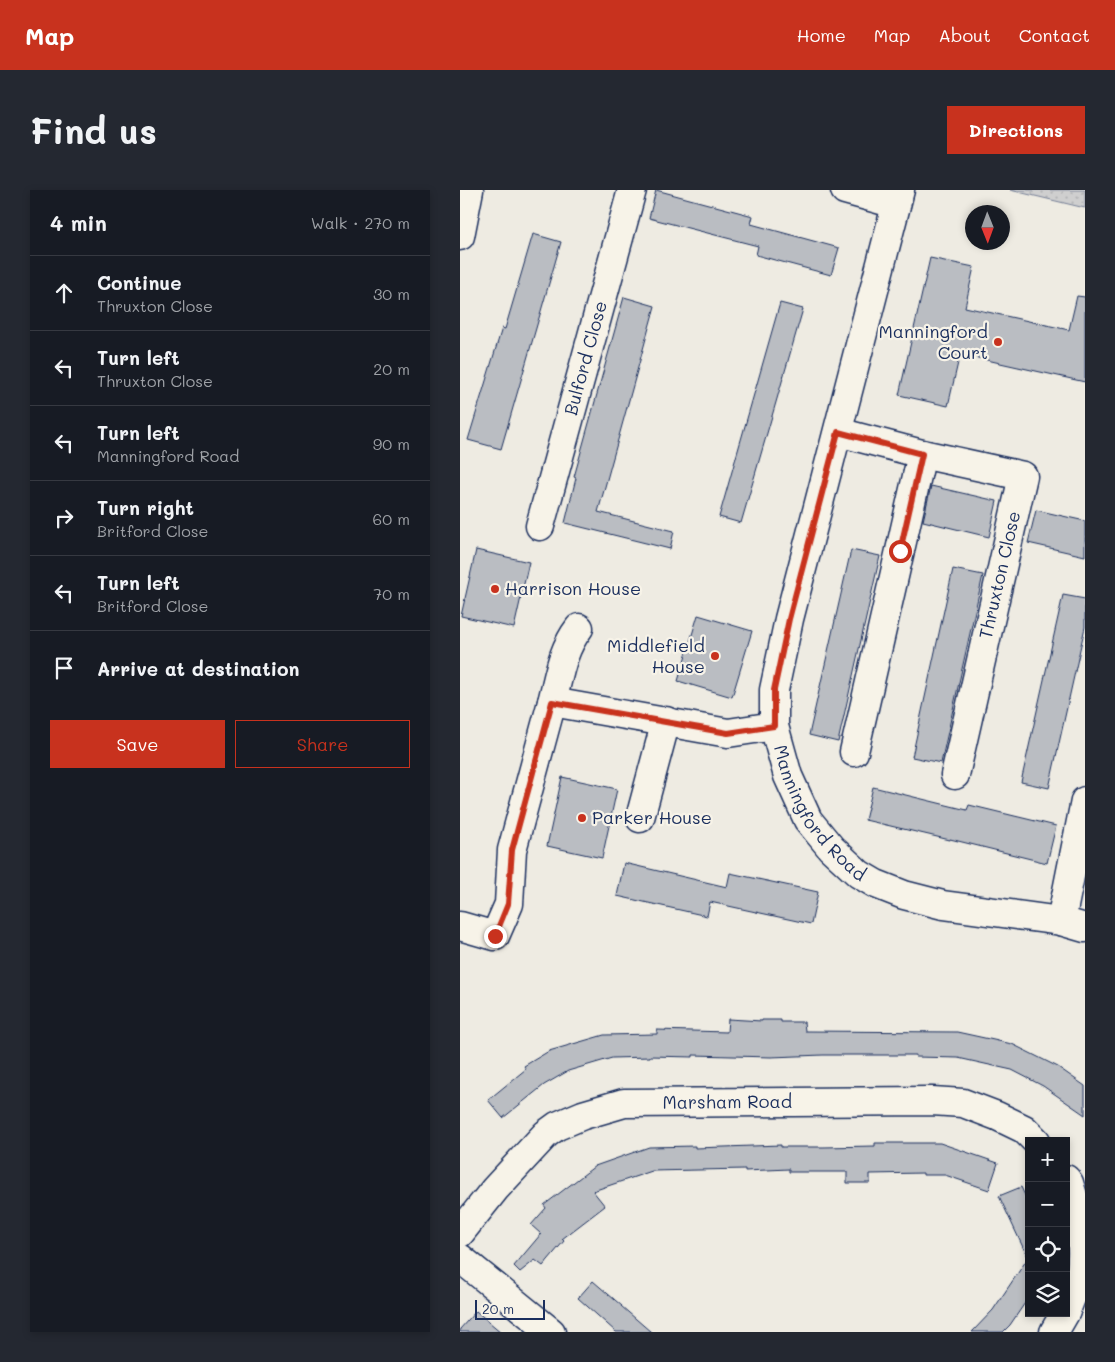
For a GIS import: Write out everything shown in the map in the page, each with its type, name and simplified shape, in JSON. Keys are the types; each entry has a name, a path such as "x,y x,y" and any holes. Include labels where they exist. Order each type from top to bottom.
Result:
{"main road":[{"path":"460,236 469,190"},
{"name":"Bulford Close","path":"540,526 632,190"},
{"name":"Manningford Road","path":"845,190 898,197 789,619 774,690 774,726 788,776 808,820 830,848 859,874 876,884 904,895 943,905 1073,924"},
{"name":"Thruxton Close","path":"838,432 922,454 1023,476 955,775"},
{"path":"854,752 922,454"},
{"path":"460,926 495,936 508,904 512,850 562,660 570,639 579,628"},
{"path":"552,702 728,733 774,726"},
{"path":"640,818 666,721"},
{"path":"1073,924 1085,801"},
{"name":"Marsham Road","path":"460,1233 496,1189 546,1134 557,1126 583,1115 624,1103 932,1101 963,1103 1024,1128 1032,1137"},
{"path":"1068,1182 1080,1214 1083,1244 1081,1269 1070,1301"},
{"path":"460,1258 551,1332"},
{"path":"1054,1332 1063,1317"}],"shaded area":[{"path":"1010,190 1085,190 1085,208"}],"building":[{"path":"656,190 753,216 751,224 839,248 831,275 756,255 758,246 649,218"},
{"path":"533,234 561,242 501,449 468,440 502,328 505,329"},
{"name":"Manningford Court","path":"930,258 974,267 965,307 1069,330 1077,296 1085,297 1085,382 960,354 948,406 899,395"},
{"path":"624,297 655,306 598,512 674,531 670,549 565,523 576,478 574,477"},
{"path":"780,303 803,309 741,523 719,517"},
{"path":"931,486 997,501 989,537 923,521"},
{"path":"1036,510 1085,521 1085,556 1028,543"},
{"name":"Harrison House","path":"476,550 529,562 514,628 461,616"},
{"path":"851,550 880,556 838,742 809,735"},
{"path":"953,569 983,575 941,763 912,757"},
{"path":"1063,595 1085,599 1085,627 1049,788 1021,782"},
{"name":"Middlefield House","path":"698,615 752,631 732,697 678,681"},
{"name":"Parker House","path":"562,777 617,789 602,858 547,846"},
{"path":"873,787 967,810 969,805 1056,826 1047,863 865,820"},
{"path":"624,863 727,887 730,873 818,892 811,924 710,902 707,916 617,896"},
{"path":"728,1019 804,1022 805,1031 957,1032 1012,1044 1058,1067 1085,1086 1085,1115 1043,1086 1012,1070 958,1058 916,1057 916,1055 771,1057 693,1055 693,1057 650,1056 612,1058 568,1071 544,1085 503,1118 488,1100 526,1069 524,1066 549,1051 604,1035 657,1034 657,1030 727,1032"},
{"path":"875,1143 940,1143 998,1163 989,1190 945,1175 923,1175 923,1173 870,1174 870,1183 847,1183 847,1172 789,1172 789,1169 652,1171 593,1191 605,1206 562,1239 564,1241 543,1266 535,1260 520,1272 514,1266 541,1234 531,1225 546,1208 544,1205 595,1166 649,1147 695,1146 695,1148 781,1145 781,1147 823,1147 875,1146"},
{"path":"1021,1187 1025,1196 1025,1252 999,1196"},
{"path":"1025,1262 1025,1303 1010,1325 1003,1332 972,1332 993,1310"},
{"path":"593,1281 651,1332 616,1332 578,1298"},
{"path":"476,1311 501,1332 460,1332 460,1329"}],"place":[{"name":"Manningford Court","path":"998,342"},
{"name":"Harrison House","path":"495,589"},
{"name":"Middlefield House","path":"715,656"},
{"name":"Parker House","path":"582,818"}],"route":[{"path":"495,936 508,904 512,850 552,702 728,733 774,726 774,690 789,619 838,432 922,454 900,551"}]}
